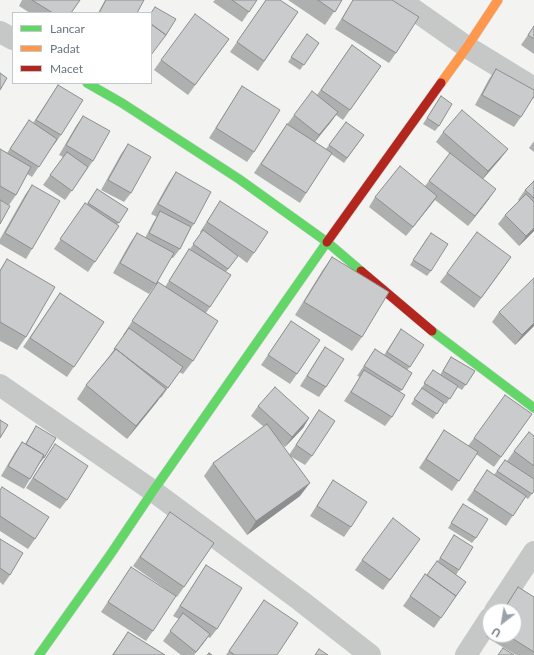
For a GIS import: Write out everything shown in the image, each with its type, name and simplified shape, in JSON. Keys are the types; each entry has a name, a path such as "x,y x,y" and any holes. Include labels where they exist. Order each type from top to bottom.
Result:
{"main road":[{"path":"39,655 110,555 153,490 498,0"},
{"path":"89,84 122,103 239,179 327,242 433,331 534,408"}],"street":[{"path":"400,0 467,46 534,88"},
{"path":"0,32 12,38"},
{"path":"0,385 153,490 301,601 370,655"},
{"path":"500,603 534,552"},
{"path":"466,655 482,630"}],"building":[{"path":"32,0 80,0 72,12 51,12"},
{"path":"106,0 144,0 138,12 100,12"},
{"path":"232,0 257,0 249,12"},
{"path":"266,0 280,0 298,12 264,61 237,42"},
{"path":"318,0 342,0 335,12"},
{"path":"353,0 392,0 419,17 396,53 342,19"},
{"path":"155,7 176,19 166,35 152,25 152,12"},
{"path":"195,14 229,39 195,85 161,60"},
{"path":"152,25 166,35 152,54"},
{"path":"534,26 534,39 528,35"},
{"path":"307,34 319,43 304,65 291,57"},
{"path":"352,45 381,66 350,110 321,90"},
{"path":"496,69 534,90 534,96 521,117 482,95"},
{"path":"0,73 7,78 0,90"},
{"path":"58,85 83,100 61,135 36,120"},
{"path":"242,86 280,110 254,152 216,128"},
{"path":"312,91 338,112 319,135 294,115"},
{"path":"441,96 452,104 439,126 427,118"},
{"path":"462,110 508,149 488,171 443,132"},
{"path":"83,116 110,131 93,161 66,145"},
{"path":"29,120 57,139 39,167 10,149"},
{"path":"346,122 364,135 347,158 329,145"},
{"path":"287,124 332,153 306,193 261,164"},
{"path":"128,144 151,157 131,193 108,180"},
{"path":"0,149 31,167 16,195 0,186"},
{"path":"67,152 88,167 72,191 50,175"},
{"path":"450,153 496,189 475,216 429,181"},
{"path":"400,166 437,196 413,227 375,197"},
{"path":"176,172 211,192 194,224 158,204"},
{"path":"534,181 534,198 525,190"},
{"path":"32,185 60,201 32,249 5,233"},
{"path":"97,189 128,209 119,223 88,203"},
{"path":"526,194 534,202 534,228 526,236 505,215"},
{"path":"0,200 10,206 0,224"},
{"path":"220,201 268,232 254,253 207,222"},
{"path":"85,203 119,226 95,262 60,239"},
{"path":"160,211 191,227 180,249 149,233"},
{"path":"203,230 238,256 228,269 193,244"},
{"path":"477,232 511,257 481,298 447,273"},
{"path":"137,233 174,253 156,284 120,263"},
{"path":"431,233 448,244 431,271 413,260"},
{"path":"189,249 231,275 210,307 169,281"},
{"path":"332,257 389,292 362,337 304,302"},
{"path":"7,259 55,287 26,337 0,322 0,271"},
{"path":"534,278 534,323 522,335 499,312"},
{"path":"158,282 218,321 193,361 132,321"},
{"path":"60,293 104,322 74,367 30,338"},
{"path":"291,321 320,340 297,374 268,355"},
{"path":"129,328 183,367 168,388 114,349"},
{"path":"401,329 424,345 410,367 387,352"},
{"path":"325,347 344,359 326,387 307,376"},
{"path":"116,349 166,389 136,426 86,385"},
{"path":"375,349 412,373 402,390 364,366"},
{"path":"451,357 475,371 466,385 443,371"},
{"path":"364,370 405,395 392,417 351,392"},
{"path":"433,370 458,386 450,399 424,383"},
{"path":"275,387 309,418 292,437 258,406"},
{"path":"422,388 444,403 437,414 414,399"},
{"path":"505,395 532,414 501,457 474,438"},
{"path":"319,410 335,421 312,456 296,445"},
{"path":"0,420 8,425 0,438"},
{"path":"267,424 310,483 256,521 213,463"},
{"path":"36,426 56,438 44,458 44,455 26,444"},
{"path":"444,430 478,452 459,481 426,459"},
{"path":"529,432 534,436 534,466 514,451"},
{"path":"22,442 44,455 30,479 8,466"},
{"path":"55,444 88,466 67,500 33,478"},
{"path":"505,460 534,479 534,491 532,494 497,471"},
{"path":"487,470 526,496 513,516 474,490"},
{"path":"333,480 367,502 351,527 317,506"},
{"path":"2,487 49,517 35,539 0,516 0,490"},
{"path":"463,504 488,519 476,538 451,523"},
{"path":"170,512 214,543 184,587 140,557"},
{"path":"393,518 420,539 390,580 362,560"},
{"path":"454,535 473,547 459,570 440,558"},
{"path":"0,539 23,553 10,575 0,568"},
{"path":"437,561 466,582 456,596 427,575"},
{"path":"206,565 242,588 217,629 180,606"},
{"path":"131,567 176,596 153,631 108,602"},
{"path":"425,574 456,596 441,618 410,596"},
{"path":"518,587 534,597 534,652 520,643 522,643 522,603 508,603"},
{"path":"264,600 298,623 277,655 235,655 229,651"},
{"path":"183,613 210,634 196,652 170,631"},
{"path":"128,632 165,655 113,655"},
{"path":"503,648 514,655 498,655"},
{"path":"319,649 328,655 315,655"}],"traffic: fast":[{"path":"89,84 122,103 239,179 327,242 361,271"},
{"path":"39,655 327,242"},
{"path":"432,331 534,408"}],"traffic: slow":[{"path":"441,83 498,0"}],"traffic: jam":[{"path":"327,242 441,83"},
{"path":"361,271 432,331"}]}
